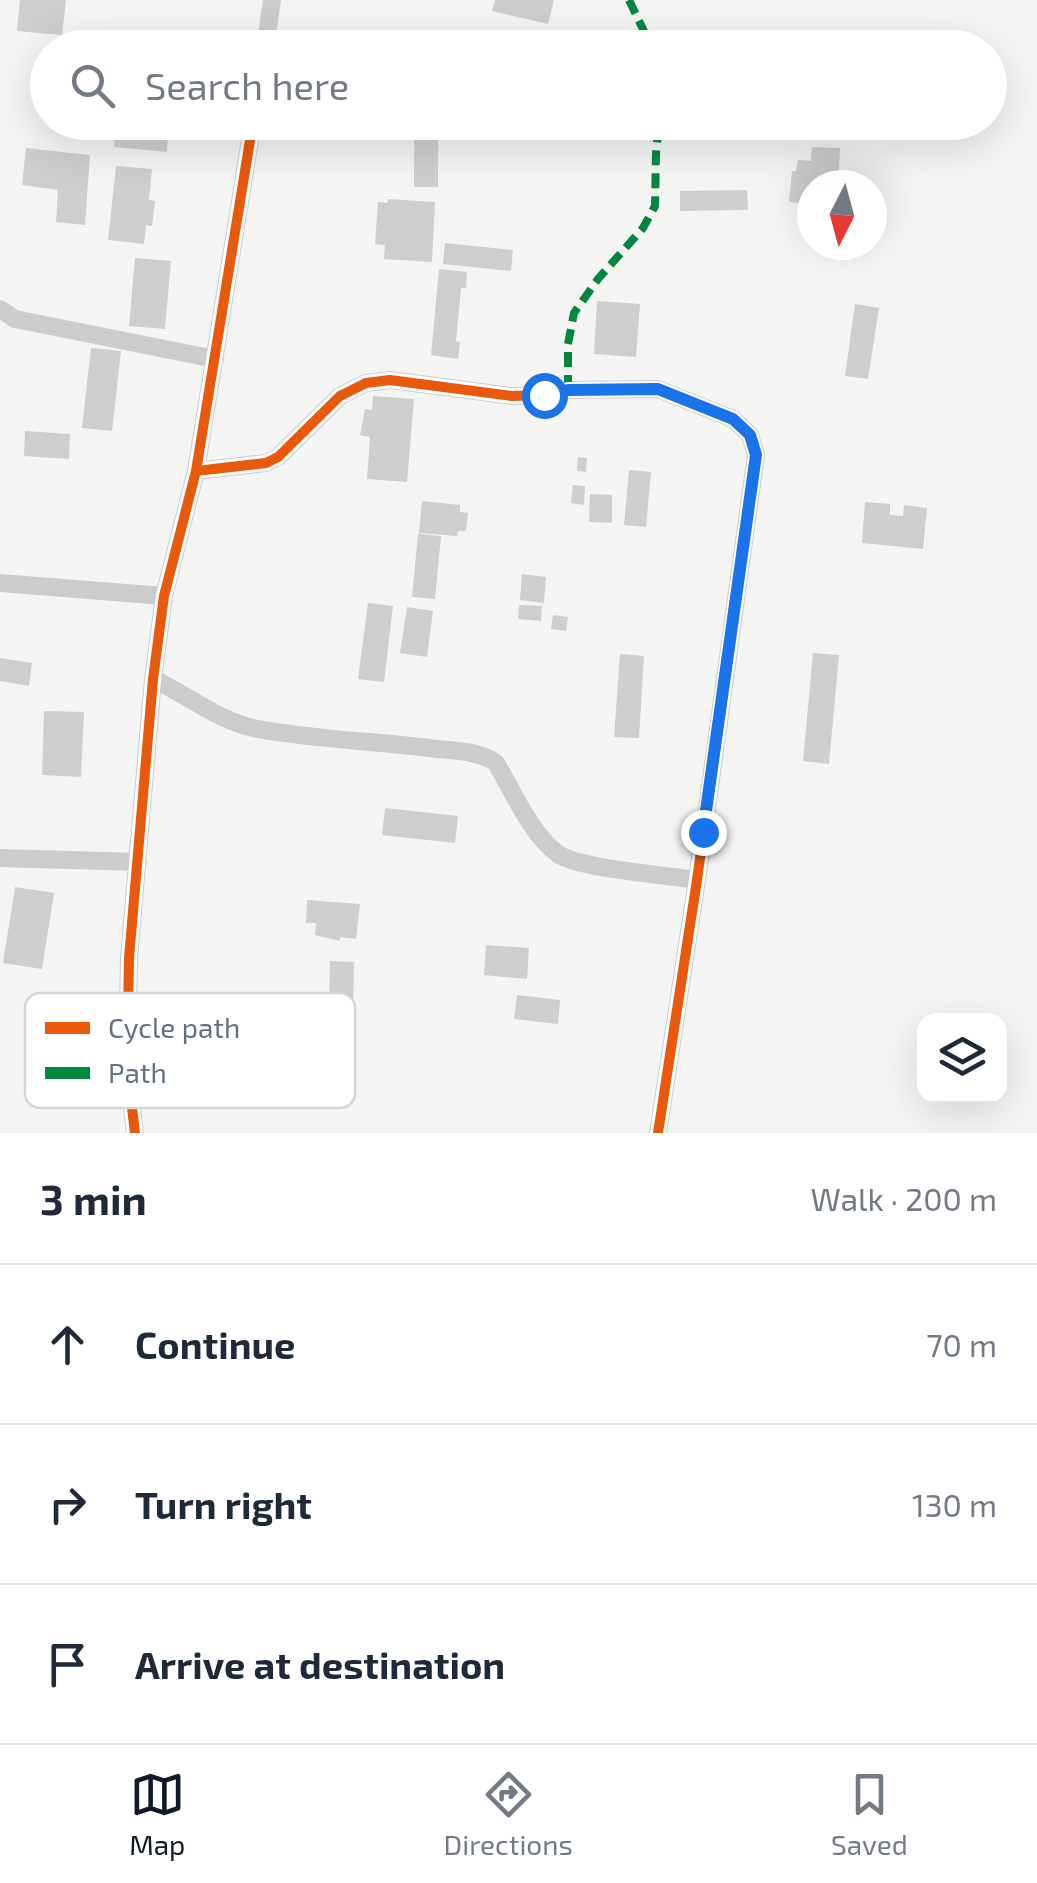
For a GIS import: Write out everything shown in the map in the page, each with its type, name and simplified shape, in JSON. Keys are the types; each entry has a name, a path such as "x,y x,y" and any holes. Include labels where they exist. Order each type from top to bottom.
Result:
{"street":[{"path":"267,30 272,0"},
{"path":"129,993 130,930 152,679 164,596 196,470 250,140"},
{"path":"0,309 15,319 214,358"},
{"path":"196,470 266,463 278,457 340,396 366,383 390,380 512,396 568,390 658,389 733,419 750,435 756,455 698,880 658,1133"},
{"path":"0,583 164,596"},
{"path":"152,679 215,713 256,729 489,758 496,763 538,834 561,856 596,866 698,880"},
{"path":"0,858 138,862"},
{"path":"132,1108 135,1133"}],"building":[{"path":"20,0 66,0 63,30 17,31"},
{"path":"495,0 554,0 548,24 492,11"},
{"path":"115,140 168,140 167,152 114,147"},
{"path":"414,140 438,140 438,187 414,187"},
{"path":"812,147 840,148 839,170 797,170 797,203 789,202 792,171 796,171 798,160 811,161"},
{"path":"26,148 90,155 85,225 56,222 58,190 22,185"},
{"path":"116,166 152,169 149,200 155,201 152,226 146,225 144,244 108,240"},
{"path":"747,190 748,210 680,211 680,191"},
{"path":"388,199 435,202 432,262 384,259 385,245 375,244 378,202 387,203"},
{"path":"445,243 513,250 511,271 443,264"},
{"path":"135,258 171,261 165,329 129,326"},
{"path":"439,269 467,272 466,288 461,288 458,359 431,355"},
{"path":"597,301 640,304 636,357 594,354"},
{"path":"855,304 879,308 868,379 845,376"},
{"path":"91,348 121,351 112,431 82,428"},
{"path":"373,396 414,399 407,482 367,479 370,437 360,435 365,409 372,410"},
{"path":"25,431 70,434 69,459 24,456"},
{"path":"578,457 587,458 586,472 577,471"},
{"path":"629,470 651,472 646,527 624,525"},
{"path":"573,485 585,486 584,505 571,503"},
{"path":"590,494 612,495 612,523 589,522"},
{"path":"422,501 460,505 460,512 468,513 466,531 458,531 457,536 419,533"},
{"path":"865,502 890,504 890,515 903,516 904,505 927,508 923,549 862,543"},
{"path":"418,534 441,536 435,599 412,597"},
{"path":"522,574 546,577 544,603 520,600"},
{"path":"368,603 393,606 384,682 358,679"},
{"path":"519,605 542,606 541,621 518,619"},
{"path":"407,607 433,611 427,657 400,653"},
{"path":"553,615 568,617 566,631 551,629"},
{"path":"813,653 839,655 829,764 803,761"},
{"path":"620,654 644,656 639,738 614,737"},
{"path":"0,658 32,663 29,686 0,681"},
{"path":"44,711 84,712 81,777 42,775"},
{"path":"385,808 458,816 455,843 382,835"},
{"path":"15,887 54,893 42,969 3,963"},
{"path":"307,900 360,904 356,939 340,937 340,941 315,935 316,923 306,923"},
{"path":"486,945 529,948 527,979 484,975"},
{"path":"330,961 354,962 353,993 329,993"},
{"path":"517,995 560,1000 558,1024 514,1019"}],"marked path":[{"path":"629,0 643,30"},
{"path":"568,390 568,344 574,313 643,228 655,206 657,140"}],"cycle path":[{"path":"128,993 153,679 164,596 196,471 250,140"},
{"path":"196,471 266,463 278,457 340,396 366,383 390,380 512,396 568,390 658,389 733,419 750,435 756,455 658,1133"},
{"path":"132,1108 135,1133"}],"route":[{"path":"544,395 568,390 658,389 733,419 750,435 756,455 703,832"}]}
